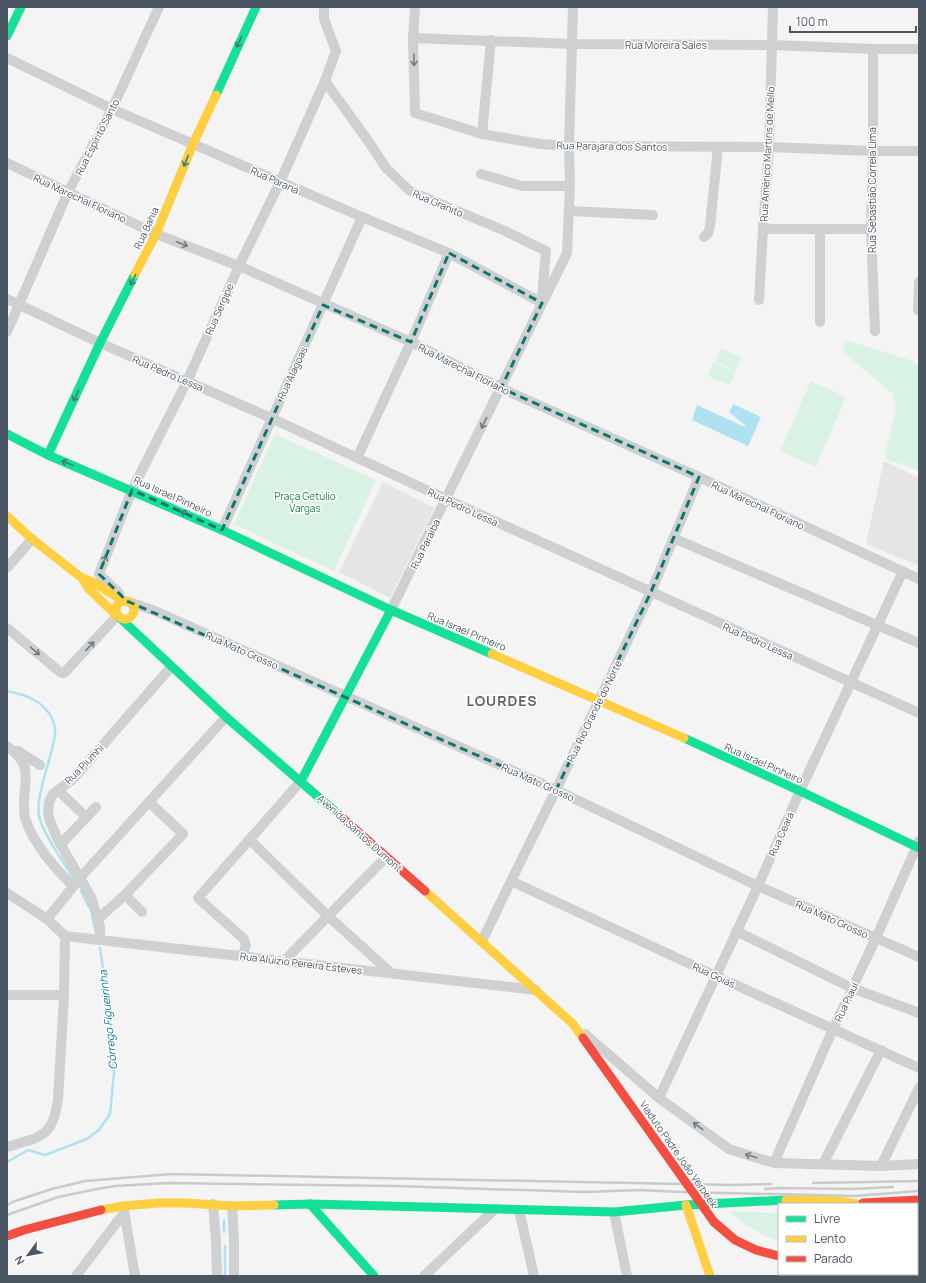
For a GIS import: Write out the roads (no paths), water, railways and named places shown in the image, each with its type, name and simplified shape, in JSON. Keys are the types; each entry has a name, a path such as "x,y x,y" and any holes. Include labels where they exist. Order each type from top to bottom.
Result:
{"main road":[{"path":"7,36 21,7"},
{"name":"Rua Bahia","path":"48,455 100,343 156,234 193,144 256,7"},
{"name":"Rua Israel Pinheiro","path":"7,434 48,455 222,530 392,610 600,700 918,846"},
{"name":"Avenida Santos Dumont","path":"7,516 32,539 82,578 93,582 129,606 146,643"},
{"name":"Avenida Santos Dumont","path":"82,578 89,589 118,617 226,717 301,781 482,941 573,1024 584,1038"},
{"path":"118,603 129,606 130,618 126,619 118,617 116,607 118,603"},
{"name":"Rua Paraíba","path":"301,781 392,610"},
{"name":"Viaduto Padre João Verbeek","path":"584,1038 714,1222 735,1240 756,1250 778,1256"},
{"path":"7,1236 98,1210 124,1210 159,1203 213,1204 232,1206 310,1204 614,1212 686,1205 812,1199 855,1203"},
{"path":"812,1199 821,1203"},
{"path":"872,1203 919,1200"},
{"path":"310,1204 374,1276"},
{"path":"686,1205 710,1276"}],"street":[{"name":"Rua Espírito Santo","path":"7,332 68,192 112,109 159,7"},
{"name":"Rua Sergipe","path":"129,606 99,574 132,490 187,381 326,81 336,51 324,19 324,7"},
{"name":"Rua Parajara dos Santos","path":"415,7 413,38 415,113 482,134 540,144 569,146 769,147 872,151 919,151"},
{"name":"Rua Paraíba","path":"392,610 566,254 570,186 569,146 573,7"},
{"name":"Rua Américo Martins de Mello","path":"759,300 769,147 773,7"},
{"name":"Rua Moreira Sales","path":"413,38 572,44 772,45 873,49 919,48"},
{"path":"482,134 491,40"},
{"name":"Rua Sebastião Correia Lima","path":"873,49 871,229 875,331"},
{"name":"Rua Paraná","path":"7,58 112,109 449,253 542,303"},
{"name":"Rua Granito","path":"326,81 372,145 386,168 410,191 505,231 546,251 542,303"},
{"path":"704,237 708,233 710,226 718,147"},
{"name":"Rua Marechal Floriano","path":"7,163 156,234 239,266 411,342 501,388 699,477 919,579"},
{"path":"481,174 522,186 570,186"},
{"path":"569,211 653,215"},
{"name":"Rua Alagoas","path":"222,530 362,217"},
{"path":"763,229 871,229"},
{"path":"820,230 820,322"},
{"path":"357,458 411,342 449,253"},
{"path":"918,310 919,282"},
{"name":"Rua Pedro Lessa","path":"7,299 100,343 271,418 446,500 919,713"},
{"name":"Rua Rio Grande do Norte","path":"482,941 651,592 699,477"},
{"path":"673,538 919,643"},
{"path":"7,568 32,539"},
{"name":"Rua Ceará","path":"660,1098 758,886 800,791 903,571"},
{"name":"Rua Mato Grosso","path":"129,606 155,611 556,790 758,886 919,957"},
{"path":"7,628 63,673 118,617"},
{"name":"Rua Piumhi","path":"100,940 100,927 90,897 76,882 50,821 48,812 50,799 58,790 73,779 172,667"},
{"path":"47,919 76,882 226,717"},
{"path":"7,745 22,759 25,765 25,818 36,840 44,854 56,869 76,882"},
{"path":"7,745 40,765"},
{"path":"242,956 246,946 244,939 198,898 301,781"},
{"path":"58,790 86,817"},
{"path":"98,919 125,895 183,834 150,802"},
{"path":"60,844 96,807"},
{"path":"250,840 328,916 391,973"},
{"name":"Rua Piauí","path":"774,1163 833,1029 918,846"},
{"path":"284,961 386,857"},
{"name":"Rua Goiás","path":"510,881 919,1068"},
{"path":"7,893 47,919 65,936 64,995 56,1113 52,1124 43,1135 7,1147"},
{"path":"125,895 142,912"},
{"path":"736,931 852,988 919,1013"},
{"name":"Rua Aluízio Pereira Esteves","path":"65,936 536,990"},
{"path":"7,995 64,995"},
{"name":"Avenida Santos Dumont","path":"573,1024 660,1098 729,1149 774,1163 881,1166 919,1164"},
{"path":"823,1164 881,1050"},
{"path":"881,1166 919,1088"},
{"path":"213,1204 217,1276"},
{"path":"232,1206 234,1276"},
{"path":"428,1275 495,1209"},
{"path":"76,1276 124,1210"},
{"path":"124,1210 135,1276"},
{"path":"519,1210 534,1276"},
{"path":"614,1212 627,1276"},
{"path":"696,1235 704,1276"},
{"path":"216,1241 234,1241"}],"water":[{"path":"733,404 761,417 748,446 692,420 697,405 745,427 746,426 729,412"}],"waterway":[{"name":"Córrego Figueirinha","path":"7,691 21,694 33,699 43,707 52,718 55,727 55,736 43,780 38,808 39,816 48,838 73,877"},
{"name":"Córrego Figueirinha","path":"81,891 89,907"},
{"name":"Córrego Figueirinha","path":"92,916 96,933"},
{"name":"Córrego Figueirinha","path":"7,1162 28,1150 45,1155 87,1139 99,1130 110,1114 114,1073 109,1011 100,948"},
{"path":"224,1220 224,1232"},
{"path":"225,1246 225,1276"}],"railway":[{"path":"7,1205 52,1189 85,1181 172,1174 732,1185 771,1184"},
{"path":"813,1183 919,1181"},
{"path":"7,1215 58,1197 97,1189 115,1186 168,1183 395,1186 585,1192 640,1190 855,1196 919,1191"},
{"path":"765,1189 852,1189 893,1187"}],"district":[{"name":"LOURDES","path":"502,701"}],"park label":[{"name":"Praça Getúlio Vargas","path":"305,502"}]}
